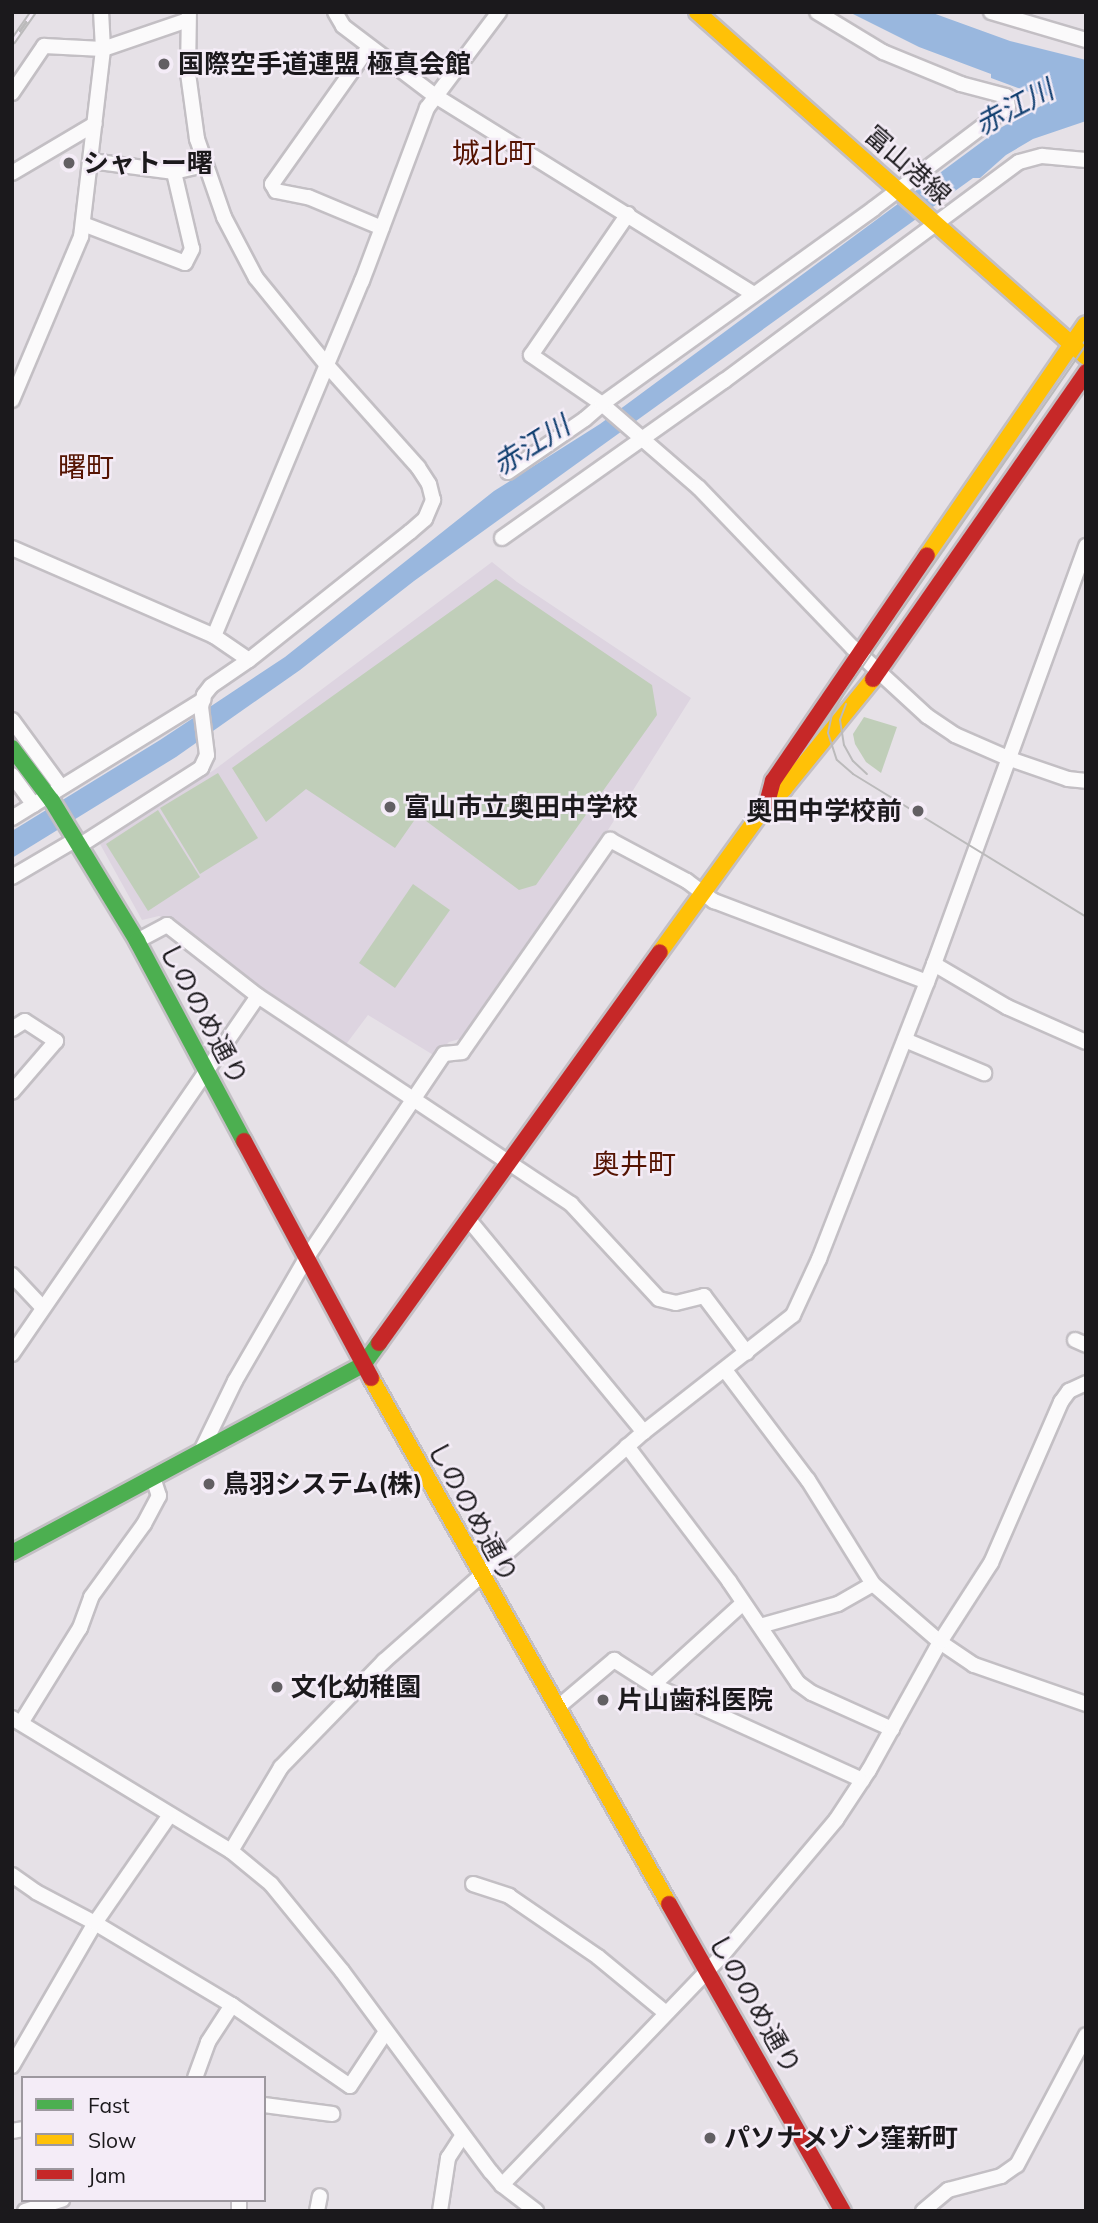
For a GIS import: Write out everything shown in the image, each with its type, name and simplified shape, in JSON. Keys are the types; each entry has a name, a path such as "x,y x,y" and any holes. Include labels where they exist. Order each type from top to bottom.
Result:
{"street":[{"path":"12,400 81,237 103,49 101,12"},
{"path":"335,12 343,26 435,95 754,294"},
{"path":"215,636 435,95 499,12"},
{"name":"富山港線","path":"696,12 1086,357"},
{"path":"508,472 605,407 754,294 901,191 1008,107 1006,96 961,84 883,52 817,12"},
{"path":"990,12 1086,40"},
{"path":"12,93 44,46 103,49 188,16 188,73 204,165 224,217 256,278 326,364 418,467 429,484 433,500 425,519 249,660 211,686 202,703 12,818"},
{"path":"369,47 272,184 276,191 308,197 382,228"},
{"path":"12,173 94,124"},
{"path":"502,538 637,434 1019,162 1042,156 1086,160"},
{"path":"91,161 174,172 204,165"},
{"path":"83,224 185,262 192,249 174,172"},
{"path":"628,214 531,355 605,407 728,514 859,654 927,716 955,735 1010,759 1068,779 1086,781"},
{"path":"765,807 773,781 1086,324"},
{"path":"12,1553 363,1365 765,807 784,789 878,673 1086,372"},
{"path":"231,1851 281,1767 384,1661 644,1432 793,1315 934,964 1086,546"},
{"path":"12,548 215,636 249,660"},
{"path":"12,877 201,768 206,755 202,703"},
{"path":"12,720 54,795"},
{"name":"しののめ通り","path":"12,748 54,795 74,840 137,941 363,1365 843,2211"},
{"path":"12,775 34,805"},
{"path":"201,1451 235,1381 307,1257 444,1054 461,1052 610,840 704,893 713,901 927,982"},
{"path":"137,941 167,925 258,996 570,1204 659,1299 676,1303 704,1296 747,1353"},
{"path":"934,964 1007,1007 1086,1042"},
{"path":"12,1354 258,996"},
{"path":"12,1029 25,1020 56,1041 12,1092"},
{"path":"905,1040 984,1073"},
{"path":"469,1220 644,1432"},
{"path":"12,1275 43,1308"},
{"path":"725,1370 808,1480 873,1584 940,1642 974,1665 1086,1704"},
{"path":"502,2185 707,1971 836,1821 892,1729 940,1642 992,1563 1061,1402 1069,1391 1086,1383"},
{"path":"628,1446 760,1626 798,1683 812,1693 892,1729"},
{"path":"153,1477 159,1496 145,1524 91,1597 80,1628 16,1721 231,1851 271,1884 342,1970 385,2033 502,2185 536,2211"},
{"path":"760,1626 838,1604 873,1584"},
{"path":"653,1685 743,1603"},
{"path":"557,1708 614,1660 653,1685 862,1780"},
{"path":"12,2066 95,1923 169,1815"},
{"path":"12,1875 36,1892 95,1923 232,2005 350,2086 385,2033"},
{"path":"473,1884 509,1896 598,1958 666,2013"},
{"path":"196,2076 208,2042 232,2005"},
{"path":"923,2211 948,2190 1002,2176 1017,2165 1086,2035"},
{"path":"266,2105 332,2114"},
{"path":"440,2211 448,2158 463,2135"},
{"path":"25,2211 55,2202"}],"shaded area":[{"name":"富山市立奥田中学校","path":"492,562 517,582 691,698 581,873 463,1038 449,1042 435,1056 368,1015 344,1047 171,921 159,916 142,920 100,844 214,770"}],"green space":[{"path":"496,579 652,685 657,715 536,885 519,890 418,815 395,848 306,789 266,822 232,768"},
{"path":"864,717 897,727 881,773 866,762 855,744 853,734"},
{"path":"218,773 258,838 200,874 160,808"},
{"path":"158,810 200,877 148,911 106,844"},
{"path":"413,884 450,910 395,988 359,963"}],"water":[{"path":"849,12 930,12 1010,41 1086,60 1086,121 1033,139 1006,155 980,178 973,178 414,581 300,670 176,757 12,858 12,831 160,740 285,657 494,491 600,424 1002,127 1052,100 1050,96 1032,93 991,78 991,74 919,47"}],"tram line":[{"path":"1086,345 846,690 832,714 828,733 837,760 853,774 1086,917"},
{"path":"846,704 840,720 844,745 853,761 867,774"}],"railway":[{"path":"12,42 33,12"}],"traffic: fast":[{"path":"12,748 52,801 137,941 244,1141"},
{"path":"12,1553 363,1365 379,1343"}],"traffic: slow":[{"path":"697,12 1086,357"},
{"path":"927,555 1086,324"},
{"path":"660,952 765,807 784,789 873,679"},
{"path":"371,1378 669,1904"}],"traffic: jam":[{"path":"873,679 1086,372"},
{"path":"767,803 773,781 927,555"},
{"path":"379,1343 660,952"},
{"path":"244,1141 371,1378"},
{"path":"669,1904 843,2211"}],"place":[{"name":"国際空手道連盟 極真会館","path":"164,64"},
{"name":"シャトー曙","path":"69,163"},
{"name":"富山市立奥田中学校","path":"390,807"},
{"name":"奥田中学校前","path":"918,811"},
{"name":"鳥羽システム(株)","path":"209,1484"},
{"name":"文化幼稚園","path":"277,1687"},
{"name":"片山歯科医院","path":"603,1700"},
{"name":"パソナメゾン窪新町","path":"710,2138"}],"district":[{"name":"城北町","path":"494,153"},
{"name":"曙町","path":"86,467"},
{"name":"奥井町","path":"634,1164"}],"water label":[{"name":"赤江川","path":"1014,107"},
{"name":"赤江川","path":"531,445"}]}
